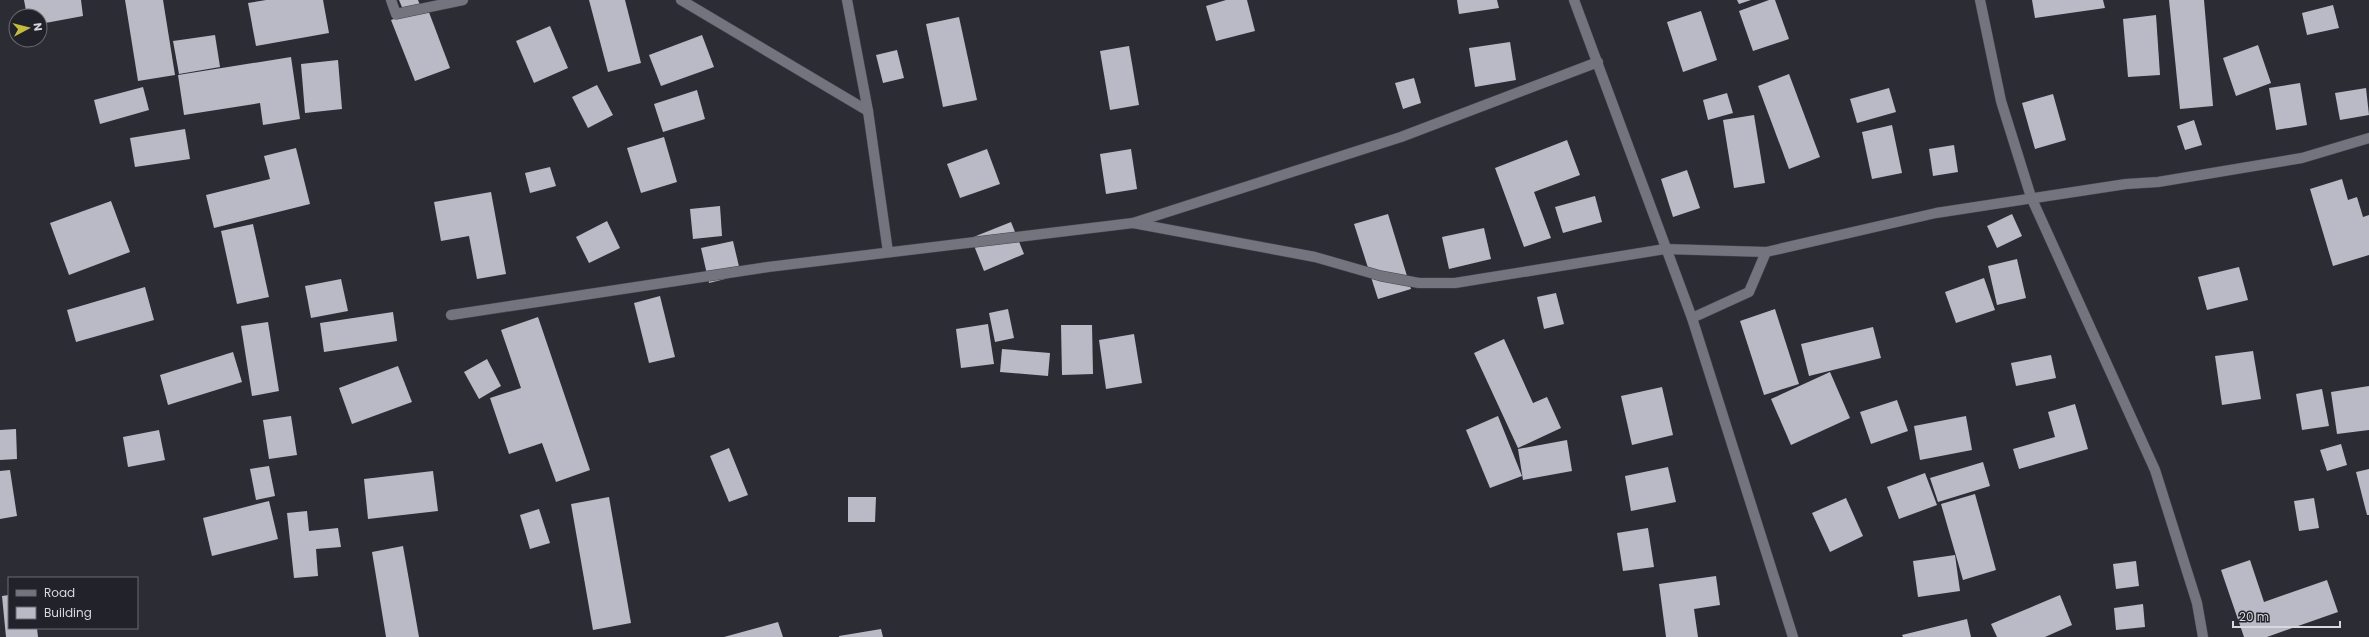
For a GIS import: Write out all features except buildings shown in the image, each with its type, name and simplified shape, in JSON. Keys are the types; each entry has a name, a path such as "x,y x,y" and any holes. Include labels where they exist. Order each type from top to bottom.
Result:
{"street":[{"path":"391,0 396,14 463,0"},
{"path":"681,0 868,110"},
{"path":"847,0 868,110 888,252"},
{"path":"1574,0 1598,62 1665,249 1692,318 1793,637"},
{"path":"1980,0 2002,101 2031,198 2155,470 2197,603 2203,637"},
{"path":"451,315 768,267 1133,223 1401,137 1598,62"},
{"path":"1133,223 1315,257 1381,276 1419,283 1455,283 1665,249 1766,252 1936,213 2126,184 2158,182 2302,158 2369,138"},
{"path":"1692,318 1749,292 1766,252"}]}
